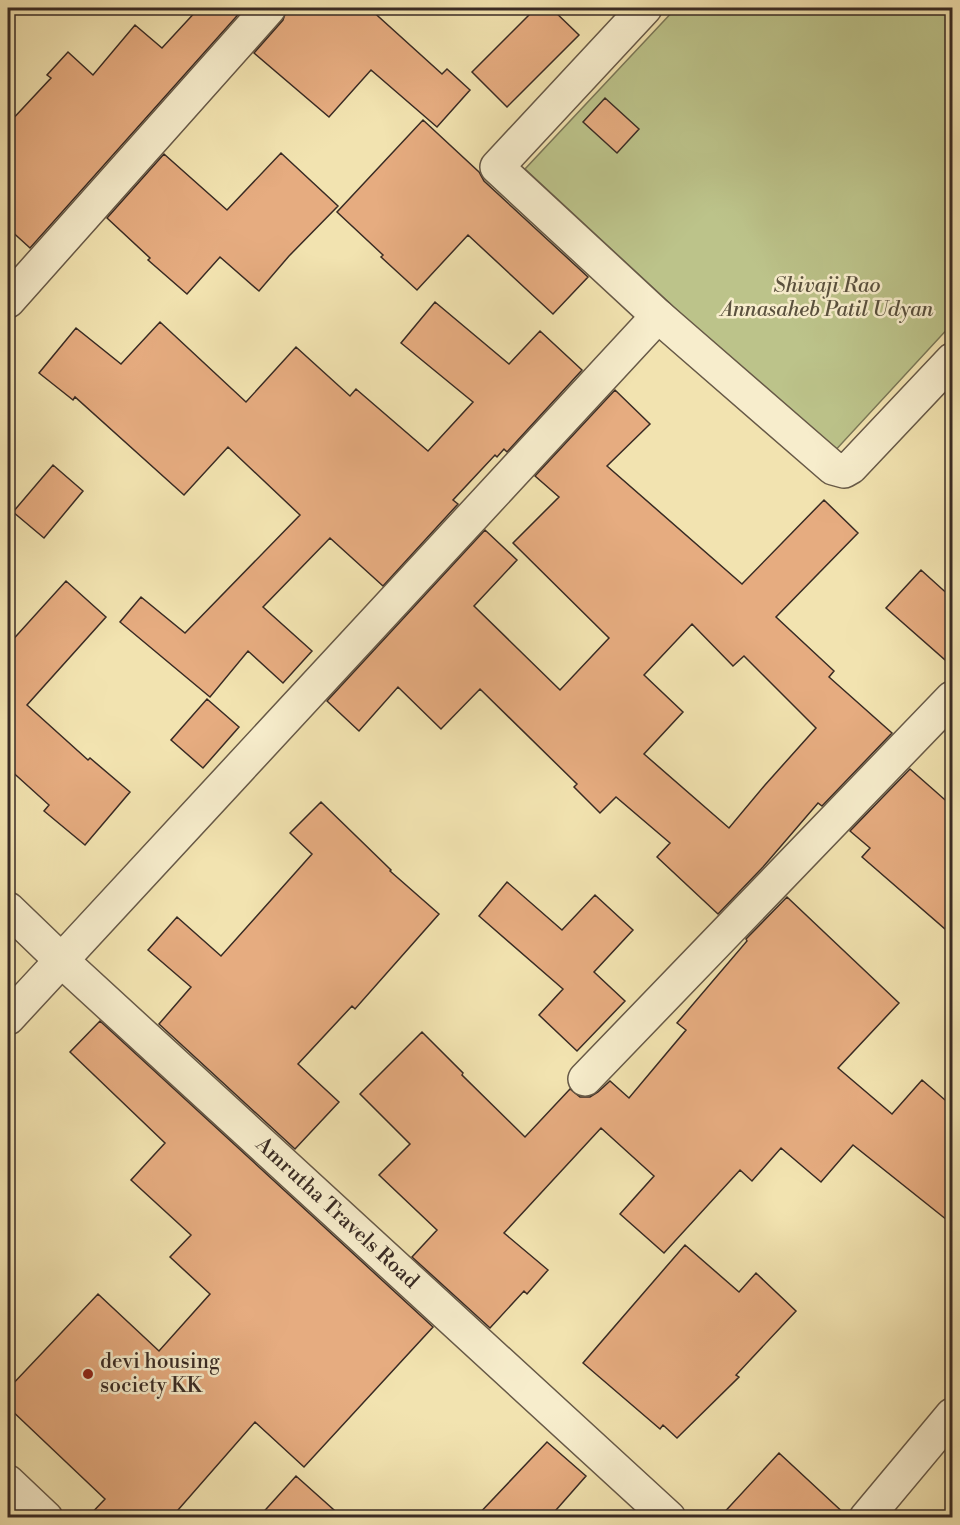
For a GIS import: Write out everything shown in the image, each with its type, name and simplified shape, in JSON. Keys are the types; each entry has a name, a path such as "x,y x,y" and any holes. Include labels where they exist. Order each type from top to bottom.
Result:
{"street":[{"path":"8,301 269,8"},
{"path":"645,8 497,167 658,316 833,468 844,471 851,467 952,360"},
{"path":"8,1018 658,316"},
{"path":"585,1079 952,698"},
{"name":"Amrutha Travels Road","path":"8,909 669,1518"},
{"path":"866,1518 952,1415"},
{"path":"8,1482 46,1518"}],"green space":[{"name":"Shivaji Rao Annasaheb Patil Udyan","path":"676,8 952,8 952,324 832,454 525,169"}],"building":[{"path":"199,8 244,8 30,248 8,228 8,124 51,78 47,75 68,52 93,75 135,25 162,48"},
{"path":"287,8 369,8 442,74 447,69 470,90 437,127 371,70 329,117 254,53 283,20"},
{"path":"536,8 551,8 579,35 507,107 472,72"},
{"path":"605,98 639,129 617,153 583,122"},
{"path":"423,120 479,172 484,181 588,277 553,314 468,235 417,290 337,212"},
{"path":"281,153 338,206 289,256 259,291 220,257 187,294 148,260 150,258 107,218 164,154 227,210"},
{"path":"435,302 509,364 540,331 582,370 507,452 504,449 497,457 495,455 453,500 458,504 383,586 330,538 263,607 312,651 283,683 248,651 210,697 120,622 141,597 185,633 300,515 228,447 184,495 75,397 73,400 39,373 76,328 121,364 160,322 246,402 296,347 350,396 356,389 428,451 473,402 401,343"},
{"path":"615,390 650,424 607,466 742,584 824,500 858,533 776,617 834,671 829,677 892,733 822,806 818,803 763,867 718,914 657,857 670,843 616,797 600,813 574,787 577,784 480,689 441,729 398,687 359,731 327,701 485,530 517,560 474,606 560,690 609,638 513,543 559,497 535,476","holes":["692,624 733,666 744,656 816,728 729,828 644,754 683,712 644,675"]},
{"path":"53,465 83,491 44,538 13,512"},
{"path":"921,570 952,598 952,666 886,608"},
{"path":"66,581 106,617 27,705 88,760 90,758 130,792 85,845 44,811 49,805 8,768 8,645"},
{"path":"207,699 239,727 203,768 171,740"},
{"path":"910,769 952,806 952,935 862,857 870,848 850,831"},
{"path":"321,802 390,871 439,914 355,1009 352,1006 298,1064 339,1102 295,1149 159,1024 191,987 148,950 177,917 221,956 312,854 290,833"},
{"path":"507,882 562,930 595,895 633,930 594,972 625,1001 577,1051 539,1015 563,989 479,916"},
{"path":"787,897 899,1003 838,1068 892,1114 922,1080 952,1106 952,1224 853,1145 821,1182 781,1148 752,1181 740,1170 664,1253 620,1214 654,1176 601,1128 504,1233 548,1270 527,1294 524,1291 490,1328 412,1257 437,1230 379,1175 410,1144 360,1094 422,1032 525,1137 570,1089 580,1097 590,1097 610,1081 629,1098 686,1030 677,1023 747,941 746,939"},
{"path":"100,1021 433,1327 304,1467 255,1422 171,1518 87,1518 105,1499 8,1407 8,1389 98,1294 159,1351 210,1294 170,1257 191,1235 131,1180 165,1143 70,1052"},
{"path":"685,1245 739,1292 756,1273 796,1311 736,1375 739,1377 677,1438 663,1425 660,1429 583,1363"},
{"path":"547,1442 586,1476 549,1518 475,1518"},
{"path":"779,1453 848,1517 848,1518 719,1518"},
{"path":"296,1476 343,1518 258,1518"}],"place":[{"name":"devi housing society KK","path":"88,1374"}]}
